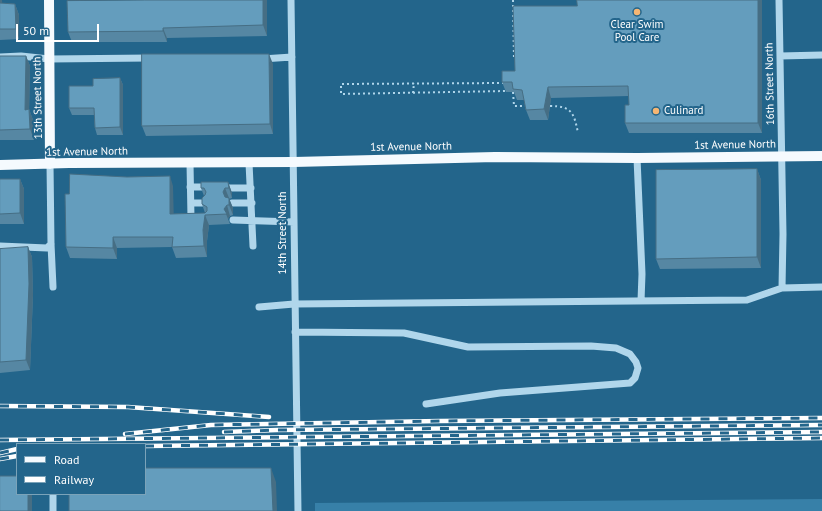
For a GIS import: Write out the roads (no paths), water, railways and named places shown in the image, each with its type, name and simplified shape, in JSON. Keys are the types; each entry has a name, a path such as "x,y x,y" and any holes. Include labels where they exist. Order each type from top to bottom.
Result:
{"main road":[{"name":"13th Street North","path":"49,0 50,164"},
{"name":"1st Avenue North","path":"0,165 294,162 502,157 638,158 822,156"}],"street":[{"name":"14th Street North","path":"291,0 298,511"},
{"name":"16th Street North","path":"779,0 783,234 782,288"},
{"path":"780,56 822,55"},
{"path":"0,57 21,56 49,59 157,58"},
{"path":"251,59 292,57"},
{"path":"638,158 642,274 641,301"},
{"path":"249,162 253,246"},
{"path":"190,163 191,218 206,219"},
{"name":"13th Street North","path":"50,164 53,287"},
{"path":"190,187 251,188"},
{"path":"190,203 205,203"},
{"path":"232,203 252,203"},
{"path":"233,220 294,222"},
{"path":"0,246 47,248 51,244"},
{"path":"259,307 294,304 747,300 782,288 822,287"},
{"path":"295,332 404,333 468,347 591,346 616,348 630,354 636,362 638,368 635,378 630,383 500,393 426,404"},
{"path":"53,495 53,511"}],"railway":[{"path":"0,406 128,407 269,417"},
{"path":"125,434 211,425 440,421 822,418"},
{"path":"224,432 277,430 822,425"},
{"path":"0,440 822,432"},
{"path":"146,446 822,438"},
{"path":"0,453 16,449"},
{"path":"0,459 16,456"}],"place":[{"name":"Clear Swim Pool Care","path":"637,12"},
{"name":"Culinard","path":"656,111"}]}
